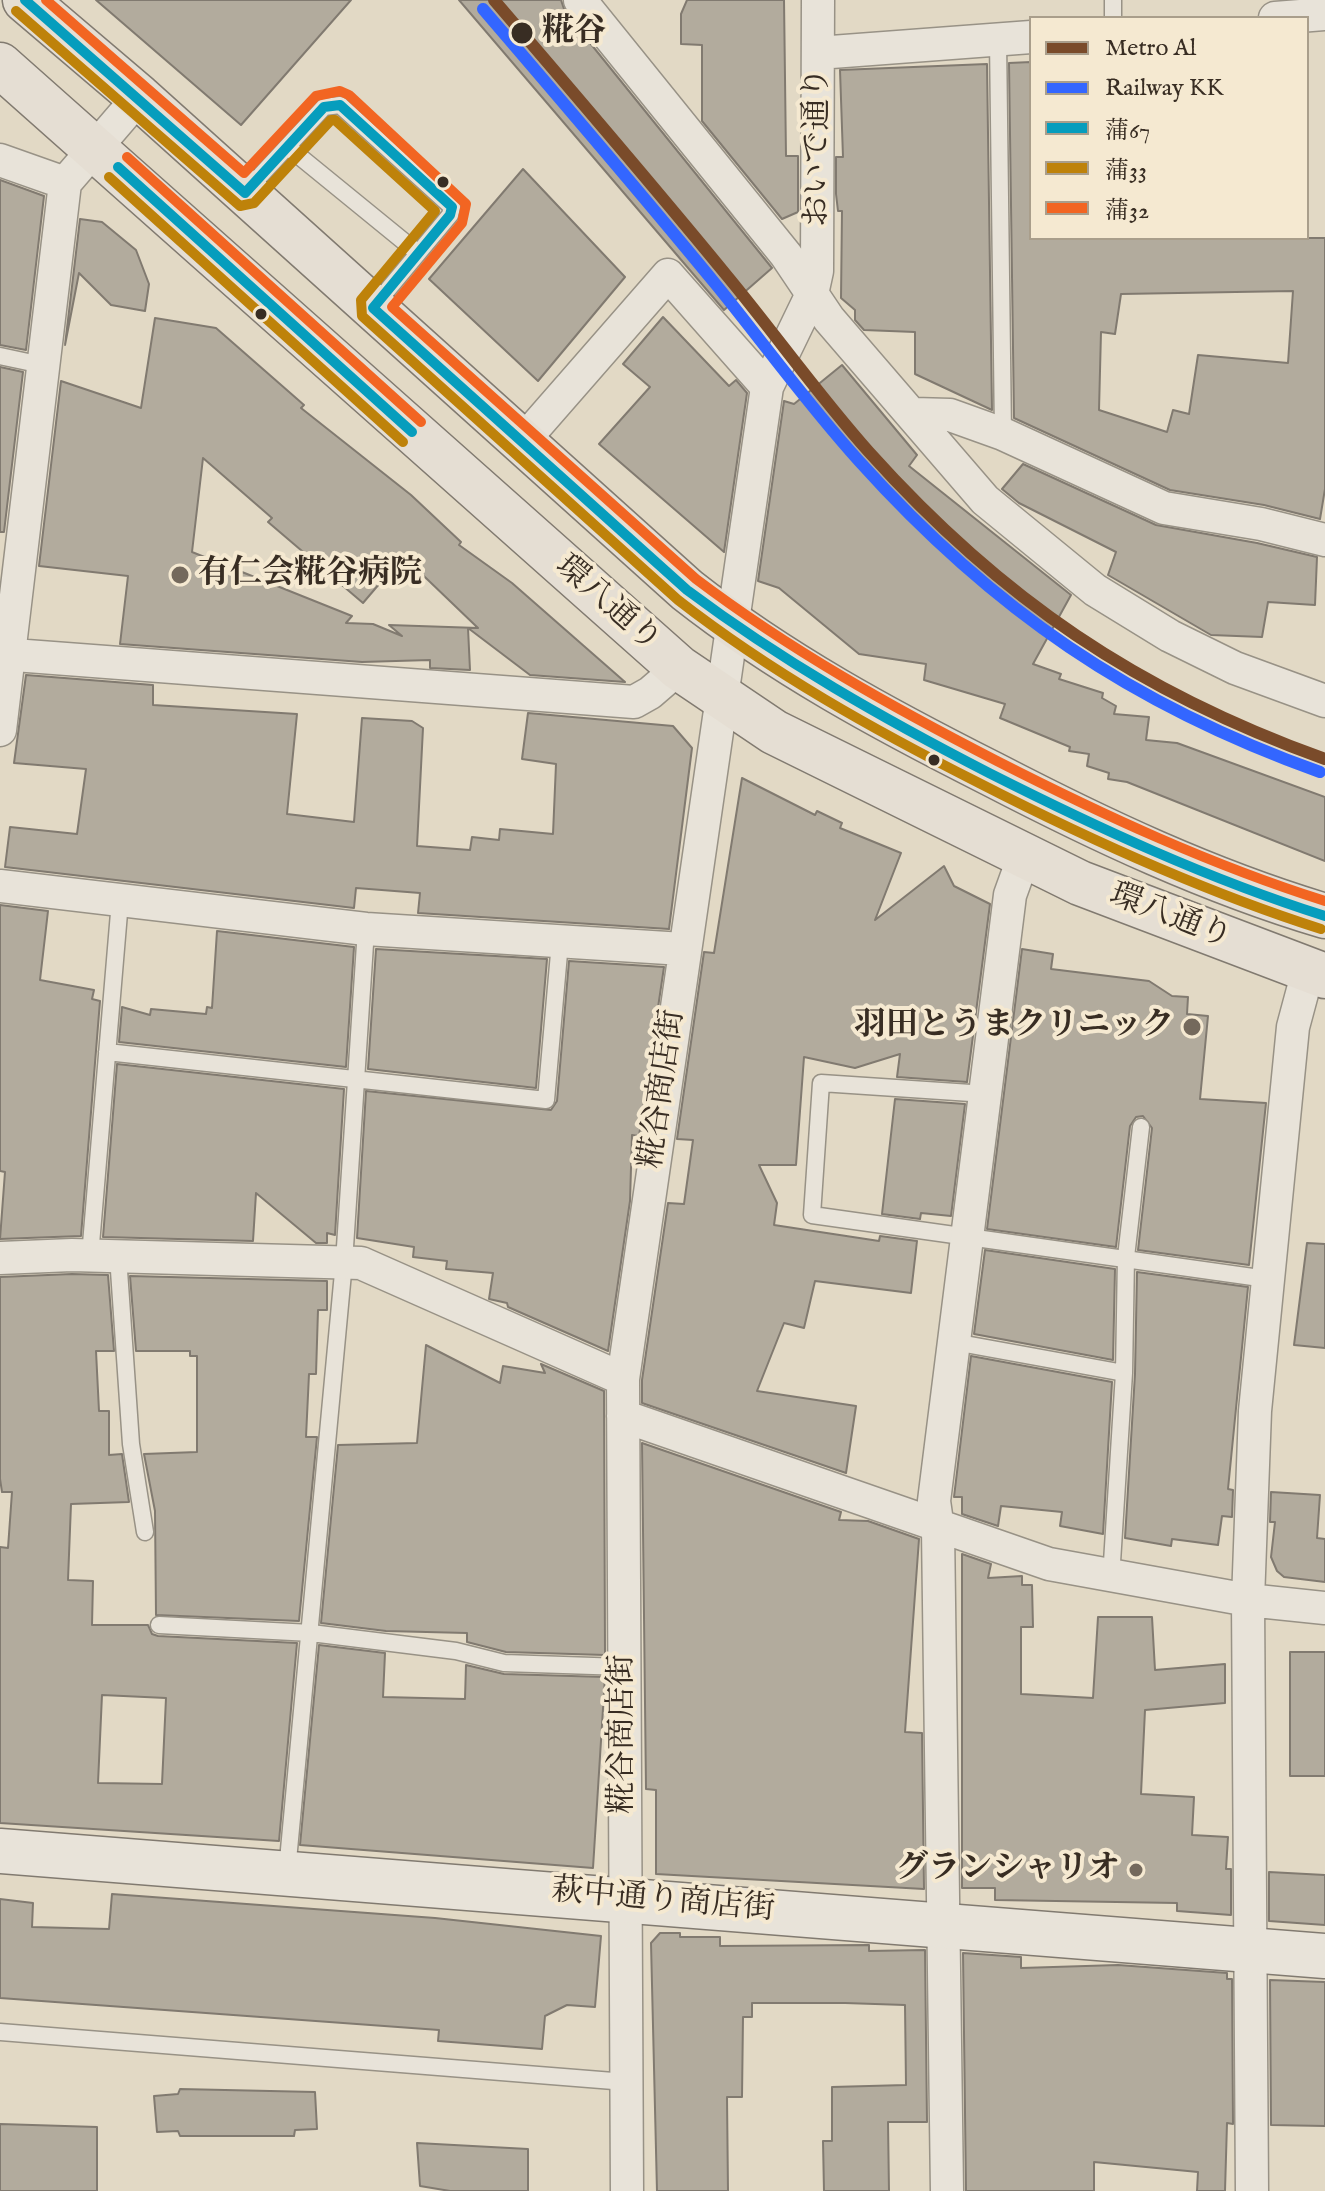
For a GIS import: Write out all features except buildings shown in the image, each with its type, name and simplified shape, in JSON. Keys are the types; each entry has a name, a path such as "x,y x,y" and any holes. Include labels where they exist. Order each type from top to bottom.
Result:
{"main road":[{"name":"環八通り","path":"25,0 139,97 687,590 733,626 781,659 923,739 1116,838 1269,899 1325,916"},
{"name":"環八通り","path":"0,65 679,668 722,698 774,732 1080,883 1317,973"}],"street":[{"path":"580,0 757,218 829,319 985,500 1095,590 1200,653 1325,701"},
{"name":"おいで通り","path":"812,294 820,252 818,0"},
{"path":"1300,16 1325,14"},
{"path":"818,53 1029,37"},
{"path":"0,730 3,654 65,183 139,97"},
{"path":"0,160 65,183"},
{"path":"523,441 668,275 767,387"},
{"name":"糀谷商店街","path":"627,2191 623,1379 767,387 812,294"},
{"path":"914,414 950,415 1003,434 1164,508 1261,524 1325,540"},
{"path":"3,654 634,702 650,693 679,668"},
{"path":"947,2191 938,1529 934,1501 1010,895 1024,856"},
{"path":"0,886 366,929 683,949"},
{"path":"1252,2191 1248,1600 1255,1411 1293,1027 1317,973"},
{"path":"0,1258 104,1256 361,1263 623,1379"},
{"path":"623,1416 938,1529 1049,1564 1111,1578 1248,1600 1325,1608"},
{"name":"萩中通り商店街","path":"0,1851 287,1871 624,1884 943,1925 1325,1956"}],"lane":[{"path":"998,40 1003,434"},
{"path":"245,193 324,107 340,105 452,207 450,215 373,308"},
{"path":"288,147 418,253"},
{"path":"0,356 42,365"},
{"path":"120,901 107,1052 104,1256 145,1532"},
{"path":"287,1871 344,1262 366,929"},
{"path":"107,1052 546,1100 560,942"},
{"path":"986,1094 821,1083 812,1215 1267,1279"},
{"path":"1111,1578 1124,1373 1126,1257 1141,1127"},
{"path":"954,1342 1124,1373"},
{"path":"159,1625 311,1633 456,1651 504,1663 623,1667"},
{"path":"0,2032 626,2082"}],"metro line":[{"name":"Al","path":"494,0 699,242 869,452 970,553 1076,636 1133,671 1257,733 1325,759"}],"rail line":[{"name":"KK","path":"483,9 689,252 859,461 961,563 1069,647 1127,683 1252,746 1320,772"}],"transit line":[{"name":"蒲67","path":"25,0 245,193 324,107 340,105 452,207 450,215 373,308 687,590 723,616 872,710 1030,793 1196,869 1325,916"},
{"name":"蒲32","path":"46,0 244,173 316,96 340,91 349,95 466,204 462,223 392,307 696,579 732,605 805,654 880,698 1037,781 1199,855 1325,901"},
{"name":"蒲33","path":"16,11 240,206 254,203 331,120 335,120 435,211 361,300 362,316 678,600 714,627 862,721 1021,804 1190,881 1321,929"},
{"name":"蒲32","path":"127,157 421,422"},
{"name":"蒲67","path":"118,167 412,432"},
{"name":"蒲33","path":"109,177 403,442"}],"place":[{"name":"糀谷","path":"522,33"},
{"name":"有仁会糀谷病院","path":"180,575"},
{"name":"羽田とうまクリニック","path":"1192,1027"},
{"name":"グランシャリオ","path":"1136,1870"}]}
